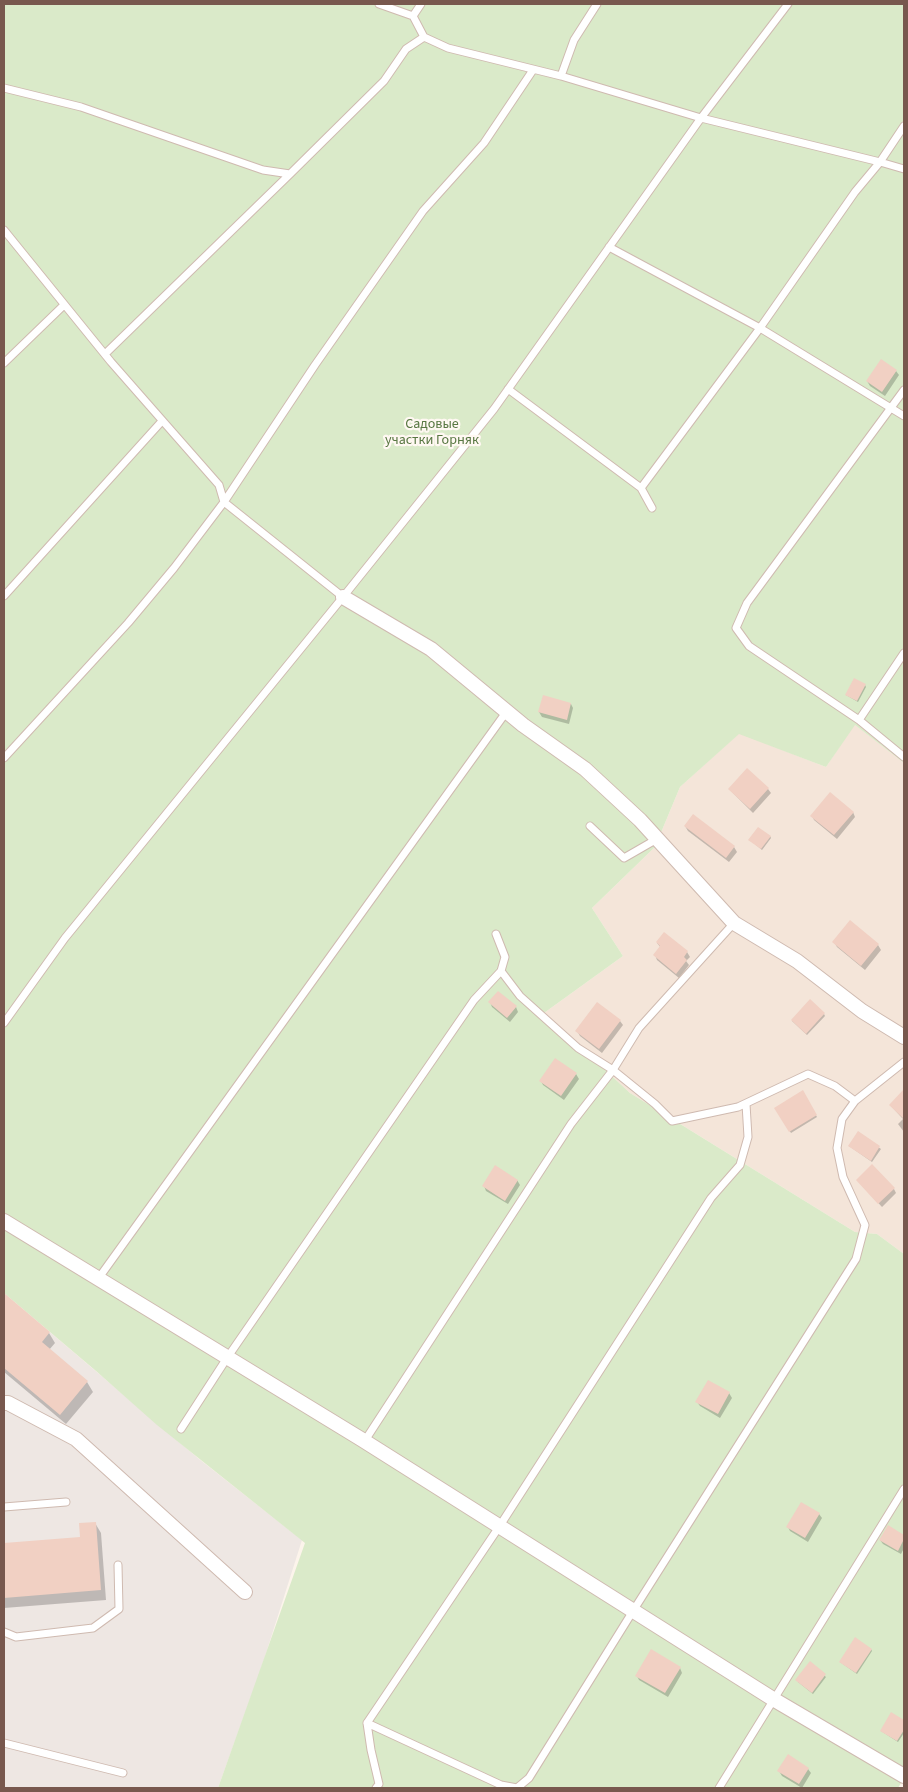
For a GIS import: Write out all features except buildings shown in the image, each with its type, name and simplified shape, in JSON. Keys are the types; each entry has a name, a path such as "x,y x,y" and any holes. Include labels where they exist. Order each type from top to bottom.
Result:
{"street":[{"path":"343,597 431,649 507,711 585,769 640,820 734,923 797,961 862,1011 904,1037"},
{"path":"4,1221 364,1442 773,1698 904,1776"},
{"path":"4,1403 8,1403 76,1439 245,1592"},
{"path":"901,1788 904,1783"}],"lane":[{"path":"378,4 413,16 424,37 448,48 561,76 701,118 904,169"},
{"path":"413,16 421,4"},
{"path":"561,76 574,40 597,4"},
{"path":"4,1023 65,938 494,409 701,118 788,4"},
{"path":"105,354 384,81 406,49 424,37"},
{"path":"4,758 128,623 174,568 224,502 315,365 423,211 484,143 532,70"},
{"path":"4,88 81,107 263,170 290,174"},
{"path":"641,488 760,328 855,192 880,162 904,126"},
{"path":"4,230 105,354 218,484 224,502 343,597"},
{"path":"609,247 760,328 904,416"},
{"path":"4,363 64,305"},
{"path":"508,388 641,488 652,508"},
{"path":"904,390 747,602 736,628 749,646 859,720 904,757"},
{"path":"4,596 162,421"},
{"path":"859,720 904,652"},
{"path":"98,1279 507,711"},
{"path":"590,826 624,858 657,839"},
{"path":"364,1442 571,1124 613,1070 640,1028 734,923"},
{"path":"181,1429 474,1000 501,971 505,957 496,934"},
{"path":"501,971 520,996 578,1048 613,1070 656,1104 672,1121 738,1107 808,1074 835,1086 855,1101"},
{"path":"367,1723 501,1785 517,1788 529,1778 856,1259 865,1225 843,1178 837,1148 842,1120 855,1101 904,1062"},
{"path":"376,1788 379,1784 367,1723 499,1527 711,1198 740,1165 748,1137 746,1104"},
{"path":"719,1788 904,1489"},
{"path":"4,1507 66,1502"},
{"path":"4,1632 16,1637 93,1628 118,1609 118,1565"},
{"path":"4,1743 123,1773"}],"shaded area":[{"path":"854,724 904,763 904,1254 877,1234 855,1232 630,1093 544,1013 623,956 592,908 655,847 680,787 739,733 826,767"},
{"path":"4,1293 199,1459 302,1540 261,1669 218,1788 4,1788"}],"green space":[{"name":"Садовые участки Горняк","path":"4,4 904,4 904,763 855,725 826,767 739,734 680,787 655,847 592,908 623,956 544,1013 630,1093 855,1232 877,1234 904,1254 904,1778 898,1788 218,1788 305,1543 157,1425 4,1293"}]}
